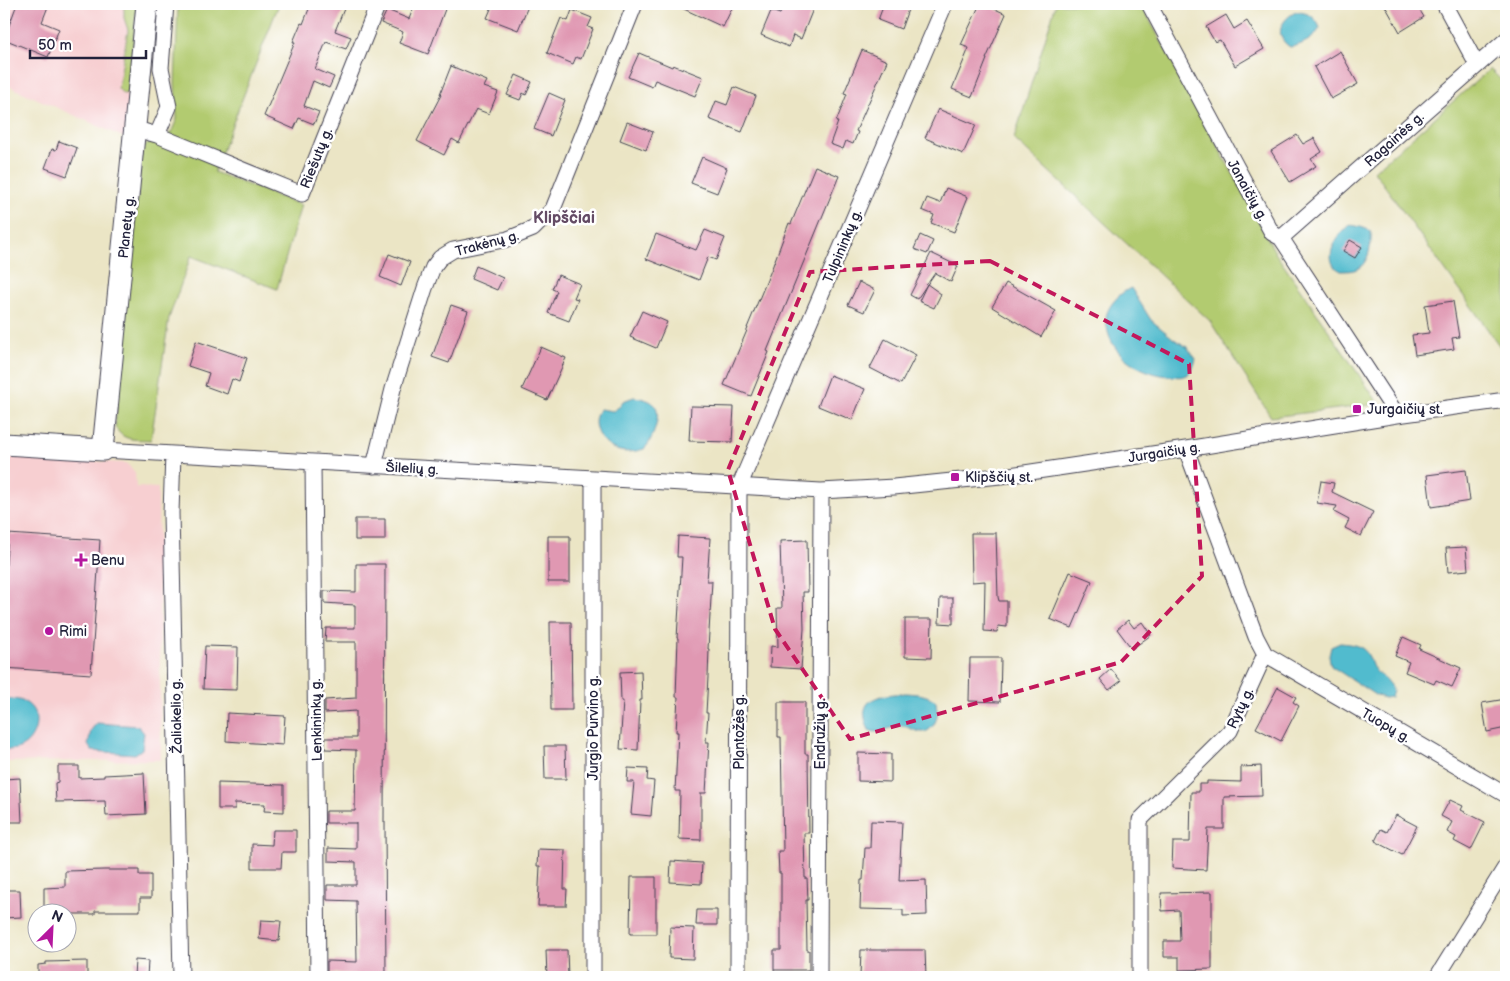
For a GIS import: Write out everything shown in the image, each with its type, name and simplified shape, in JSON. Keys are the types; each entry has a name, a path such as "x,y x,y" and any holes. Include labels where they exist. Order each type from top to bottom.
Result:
{"main road":[{"name":"Planetų g.","path":"103,450 147,4"},
{"name":"Šilelių g.","path":"4,444 103,450"}],"street":[{"path":"136,130 157,135 169,107 161,68 166,4"},
{"name":"Riešutų g.","path":"157,135 302,194 378,4"},
{"name":"Trakėnų g.","path":"374,466 393,389 433,267 440,258 453,250 508,239 533,229 553,209 635,4"},
{"name":"Tulpininkų g.","path":"739,487 945,4"},
{"name":"Janaičių g.","path":"1149,4 1272,233 1281,238 1396,415"},
{"path":"1444,4 1477,65"},
{"name":"Ragainės g.","path":"1281,238 1506,40"},
{"name":"Jurgaičių g.","path":"821,491 894,487 1010,475 1396,415 1506,400"},
{"path":"1186,449 1253,629 1265,654"},
{"name":"Šilelių g.","path":"103,450 821,491"},
{"name":"Žaliakelio g.","path":"173,454 171,513 182,977"},
{"name":"Lenkininkų g.","path":"313,462 318,977"},
{"name":"Jurgio Purvino g.","path":"593,478 593,977"},
{"name":"Plantožės g.","path":"738,977 739,487"},
{"name":"Endružių g.","path":"819,977 821,491"},
{"name":"Tuopų g.","path":"1265,654 1506,795"},
{"name":"Rytų g.","path":"1140,977 1140,820 1230,731 1265,654"},
{"path":"1437,977 1506,866"}],"highlighted area":[{"path":"990,261 1189,364 1202,576 1121,662 850,739 775,629 728,470 810,272"}],"shaded area":[{"path":"4,4 124,4 124,18 128,30 118,88 128,93 125,138 4,84"},
{"path":"4,456 126,463 135,472 136,487 158,488 161,760 4,762"}],"green space":[{"path":"124,4 137,4 128,93 123,94 118,88 128,30 124,18"},
{"path":"178,4 279,4 214,172 301,205 277,289 191,256 169,318 151,440 135,439 122,435 115,427 142,147 171,133 177,119 175,84"},
{"path":"1056,4 1141,4 1276,254 1379,404 1271,417 1210,321 1014,139"},
{"path":"1490,69 1506,85 1506,355 1374,171"}],"water":[{"path":"1296,12 1311,16 1320,28 1307,41 1290,47 1285,43 1280,33 1286,19"},
{"path":"1349,225 1371,232 1371,242 1367,258 1361,266 1353,270 1341,271 1334,266 1331,255 1332,249 1337,238"},
{"path":"1131,288 1151,320 1187,347 1196,359 1192,370 1187,375 1180,377 1168,376 1147,371 1128,361 1114,346 1107,327 1107,313 1118,297"},
{"path":"634,397 646,400 656,407 657,423 655,429 644,449 629,452 613,449 598,434 595,422 596,415 600,409 613,411 623,401"},
{"path":"1340,643 1356,646 1366,652 1374,668 1392,688 1391,697 1384,698 1375,695 1331,666 1329,656 1331,647"},
{"path":"906,693 918,694 936,701 937,717 931,728 924,732 902,726 881,732 869,730 865,719 867,704 879,697"},
{"path":"4,698 19,700 29,705 34,712 36,721 31,739 15,749 4,749"},
{"path":"97,723 138,726 144,733 142,749 135,754 92,751 88,745 91,730"}],"building":[{"path":"17,4 49,4 42,22 59,29 48,57 4,39"},
{"path":"311,4 346,4 335,31 351,37 346,49 326,42 315,69 334,77 329,88 313,81 304,106 319,112 314,124 299,118 294,129 264,116 295,42 293,42"},
{"path":"415,4 447,4 428,54 399,43 403,32 381,23 387,10 409,19"},
{"path":"493,4 529,4 518,30 487,18"},
{"path":"673,4 734,4 723,27"},
{"path":"784,4 815,4 801,39 793,35 789,47 761,35 771,11 780,14"},
{"path":"884,4 910,4 901,29 878,20"},
{"path":"980,4 1006,14 972,97 952,89 969,48 961,45"},
{"path":"1384,4 1416,4 1424,17 1400,32"},
{"path":"572,10 592,18 588,27 593,29 581,59 576,57 573,64 547,53 561,18 568,21"},
{"path":"1226,15 1234,29 1247,21 1264,49 1235,66 1220,40 1215,42 1206,27"},
{"path":"862,50 887,61 856,131 858,132 853,144 846,141 843,149 830,144 847,94 844,93"},
{"path":"1340,51 1358,84 1331,99 1314,67"},
{"path":"639,53 672,67 673,65 703,77 695,96 655,80 652,87 628,77"},
{"path":"451,66 487,81 484,87 498,92 489,114 476,109 459,143 452,139 444,155 417,141 441,95"},
{"path":"516,75 532,82 526,95 523,93 520,100 507,95"},
{"path":"734,87 756,96 742,132 709,119 716,101 727,105"},
{"path":"549,93 565,100 551,136 534,129"},
{"path":"938,109 976,125 963,154 925,138"},
{"path":"627,122 653,132 646,150 620,140"},
{"path":"1297,135 1303,144 1314,138 1322,152 1311,159 1316,166 1290,182 1271,151"},
{"path":"59,141 77,148 67,176 45,168 52,149 56,150"},
{"path":"702,157 727,168 717,193 691,183"},
{"path":"815,166 839,176 767,351 769,352 751,396 724,385 789,223 791,224"},
{"path":"946,188 968,197 954,232 931,223 934,215 922,210 927,198 940,203"},
{"path":"705,230 725,238 716,260 708,257 699,280 646,259 656,234 696,250"},
{"path":"920,235 933,241 927,254 914,249"},
{"path":"1350,240 1362,247 1355,258 1343,251"},
{"path":"931,253 958,266 951,282 935,273 917,299 910,295"},
{"path":"389,254 410,262 401,286 380,277"},
{"path":"476,266 503,278 497,290 471,279"},
{"path":"558,275 580,284 574,298 578,299 569,321 548,313 557,291 552,289"},
{"path":"859,282 875,290 864,312 848,305"},
{"path":"1006,283 1056,311 1041,337 992,307"},
{"path":"927,284 941,294 934,308 919,301"},
{"path":"1453,301 1459,337 1452,338 1454,349 1415,355 1412,335 1429,333 1425,305"},
{"path":"451,305 468,311 449,363 432,357"},
{"path":"642,311 667,322 656,348 630,337"},
{"path":"885,339 916,355 901,384 870,368"},
{"path":"196,341 247,358 239,382 232,379 227,394 205,386 209,373 188,366"},
{"path":"541,347 566,358 547,400 522,389"},
{"path":"830,375 865,389 852,420 818,406"},
{"path":"691,406 734,407 732,442 689,441"},
{"path":"1466,470 1470,501 1431,507 1427,475"},
{"path":"1321,481 1334,483 1332,492 1373,512 1361,536 1345,528 1349,520 1334,512 1337,506 1317,503"},
{"path":"355,519 385,519 385,540 355,540"},
{"path":"971,533 996,533 998,597 999,601 1007,601 1007,627 998,626 997,632 984,631 985,581 972,582"},
{"name":"Rimi","path":"8,534 100,540 91,674 4,668 4,593"},
{"path":"548,536 570,536 570,582 548,582"},
{"path":"678,536 710,538 707,581 712,581 706,713 708,713 706,742 709,742 706,793 701,793 701,840 679,839 680,791 675,791 678,732 676,732 678,697 676,697 677,638 682,557 677,557"},
{"path":"807,540 808,592 803,592 804,629 801,669 770,667 771,646 778,647 777,608 782,608 780,541"},
{"path":"1466,547 1468,570 1448,572 1446,548"},
{"path":"356,564 385,564 384,822 386,977 357,977 357,974 327,973 327,961 357,962 356,901 327,900 327,885 356,885 356,862 328,861 328,848 356,849 356,823 326,823 326,811 355,811 356,750 325,749 325,738 356,738 356,711 325,713 325,700 356,698 356,642 325,642 326,628 355,628 355,605 324,603 324,591 356,592"},
{"path":"1070,572 1092,581 1072,628 1050,619"},
{"path":"940,598 953,598 953,624 939,623"},
{"path":"905,619 932,619 931,658 905,657"},
{"path":"1128,620 1134,628 1142,622 1151,635 1132,649 1117,629"},
{"path":"550,622 571,622 572,710 551,710"},
{"path":"1403,637 1421,645 1419,649 1461,668 1452,687 1436,680 1434,684 1405,672 1409,662 1395,656"},
{"path":"205,646 238,647 237,690 203,689"},
{"path":"970,658 1001,658 1000,702 969,701"},
{"path":"1111,669 1121,681 1109,690 1100,679"},
{"path":"641,671 642,700 640,700 638,750 620,749 623,701 621,701 620,672"},
{"path":"1278,687 1296,697 1293,702 1299,706 1281,741 1256,728"},
{"path":"1506,699 1506,728 1487,732 1482,703"},
{"path":"778,702 805,702 805,754 808,754 809,833 804,833 805,878 807,878 808,900 806,900 809,970 774,970 774,950 781,950 781,873 779,873 778,851 783,851 781,737 778,737"},
{"path":"227,713 285,716 283,745 226,741"},
{"path":"544,746 565,746 566,779 545,779"},
{"path":"858,753 891,754 891,782 858,781"},
{"path":"58,766 79,766 79,778 144,773 146,814 106,816 105,801 56,802 55,783 58,782"},
{"path":"1261,766 1262,796 1224,797 1224,829 1208,829 1206,870 1172,868 1173,842 1190,842 1191,792 1199,792 1199,784 1207,784 1207,781 1241,782 1241,767"},
{"path":"628,768 648,769 647,780 654,781 651,816 631,814 634,782 627,782"},
{"path":"20,778 22,822 4,822 4,779"},
{"path":"218,783 284,785 284,812 264,811 265,804 235,803 235,809 218,809"},
{"path":"1450,800 1463,806 1461,810 1485,822 1471,850 1454,841 1456,837 1447,832 1452,822 1441,816"},
{"path":"1396,815 1417,826 1402,855 1375,841 1381,829 1387,832"},
{"path":"871,821 902,822 899,881 926,880 927,915 903,916 903,910 860,909 865,848 870,848"},
{"path":"273,830 296,830 296,852 282,852 281,868 252,868 252,844 272,845"},
{"path":"538,849 565,850 564,889 567,889 566,906 538,906 540,866 537,866"},
{"path":"671,861 702,863 701,884 670,882"},
{"path":"139,870 139,875 151,875 151,898 140,898 140,911 95,911 95,914 78,914 78,904 44,904 44,888 65,887 65,871"},
{"path":"631,877 656,877 656,934 630,934"},
{"path":"4,890 20,890 21,917 4,918"},
{"path":"1212,892 1212,969 1179,970 1179,957 1164,957 1164,941 1180,941 1179,910 1162,911 1161,893"},
{"path":"697,910 717,910 717,925 696,925"},
{"path":"261,920 281,921 279,941 259,939"},
{"path":"670,927 694,928 693,959 669,958"},
{"path":"546,950 567,950 568,977 547,977"},
{"path":"861,950 925,950 926,977 860,977"},
{"path":"135,960 148,961 147,977 134,977"},
{"path":"87,961 87,977 38,977 38,965 46,964 46,962"}],"place":[{"name":"Jurgaičių st.","path":"1357,409"},
{"name":"Klipščių st.","path":"955,477"},
{"name":"Benu","path":"81,560"},
{"name":"Rimi","path":"49,631"}],"district":[{"name":"Klipščiai","path":"564,217"}]}
